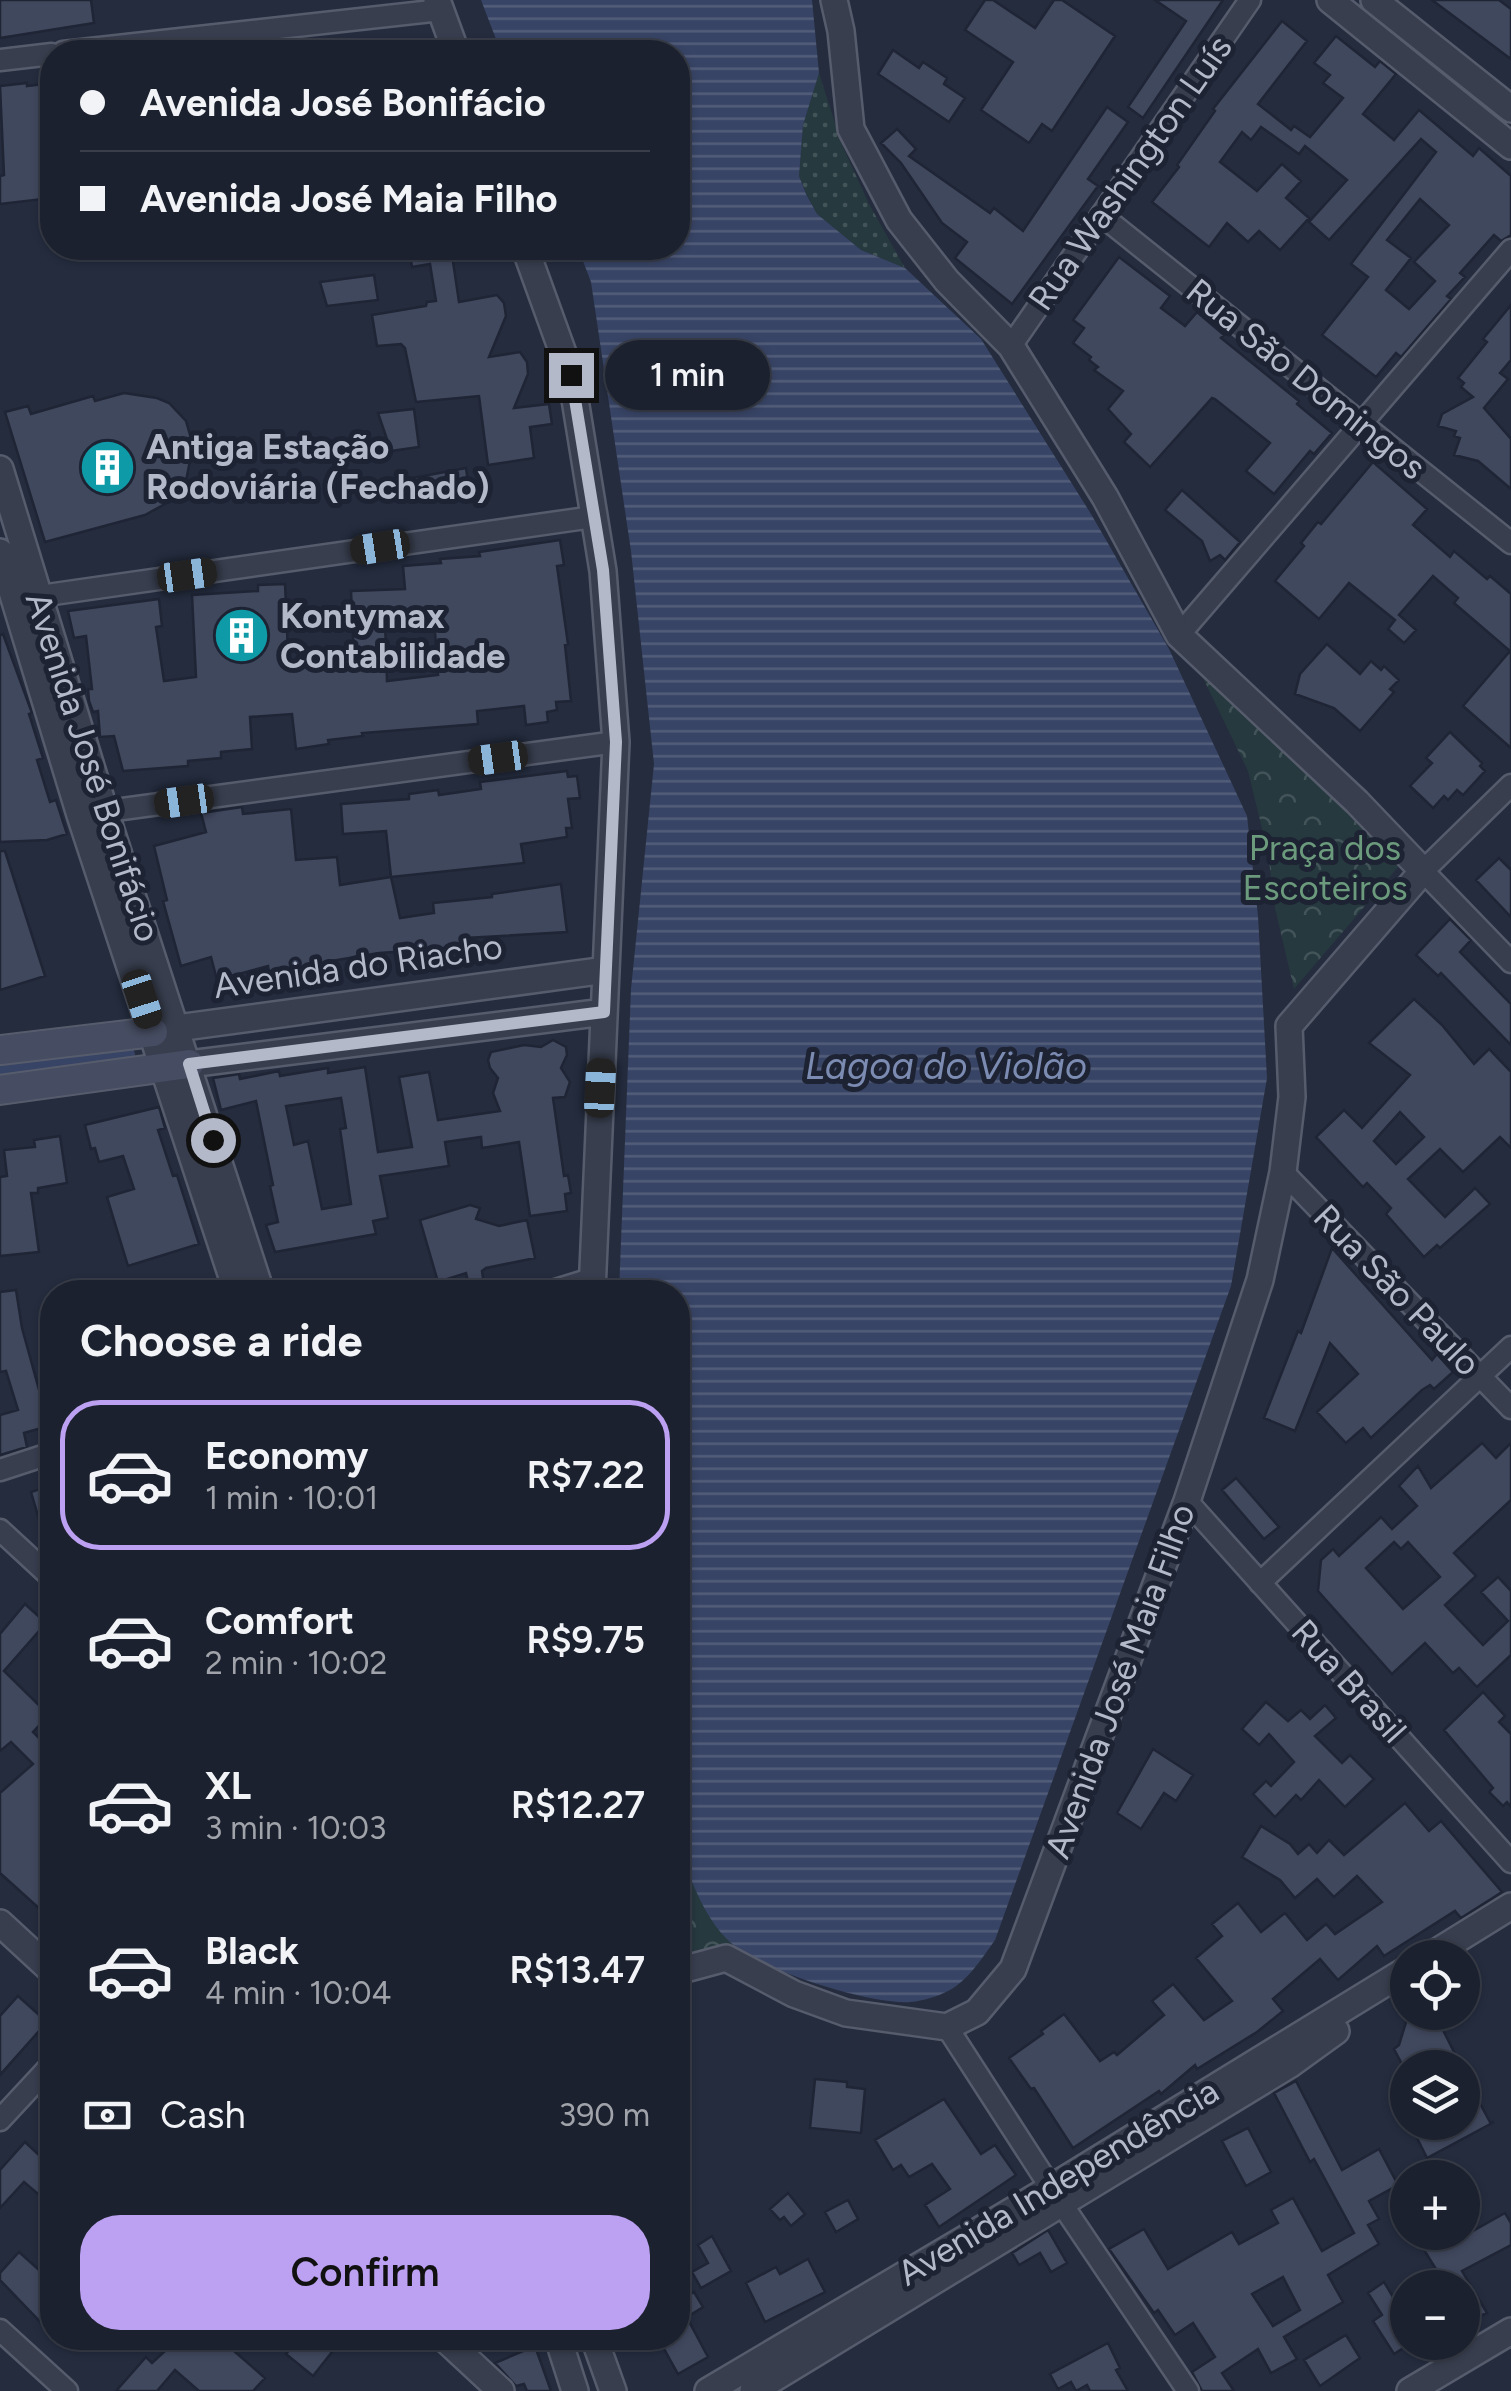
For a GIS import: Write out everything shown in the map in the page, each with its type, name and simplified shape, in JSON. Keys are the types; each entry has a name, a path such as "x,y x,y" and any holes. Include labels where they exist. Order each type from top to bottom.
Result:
{"main road":[{"name":"Avenida do Riacho","path":"0,1050 165,1030"},
{"path":"0,1090 177,1066"}],"street":[{"path":"834,0 841,31 850,129 899,220 947,281 1011,346 1106,496 1179,635 1357,802 1511,962"},
{"name":"Rua Washington Luís","path":"1011,346 1250,0"},
{"path":"1330,0 1511,146"},
{"path":"1374,0 1511,109"},
{"path":"159,40 439,5 452,40"},
{"path":"0,60 40,55"},
{"name":"Rua São Domingos","path":"1101,215 1511,543"},
{"path":"1179,635 1511,250"},
{"path":"529,260 571,375 603,570 616,742 592,1280"},
{"name":"Avenida José Bonifácio","path":"0,469 26,598 93,813 177,1066 257,1280"},
{"path":"26,598 593,516"},
{"name":"Avenida José Bonifácio","path":"0,552 26,598"},
{"path":"93,813 616,742"},
{"path":"1424,870 1511,785"},
{"name":"Avenida José Maia Filho","path":"947,2027 978,2012 1013,1968 1187,1501 1260,1280 1283,1172 1292,1097 1289,1026 1424,870"},
{"name":"Avenida do Riacho","path":"165,1030 606,970"},
{"path":"177,1066 604,1012"},
{"name":"Avenida José Bonifácio","path":"177,1066 234,1280"},
{"name":"Rua São Paulo","path":"1283,1172 1511,1408"},
{"path":"1260,1582 1511,1347"},
{"path":"0,1470 40,1457"},
{"name":"Rua Brasil","path":"1187,1501 1511,1862"},
{"path":"0,1530 40,1567"},
{"path":"1457,1940 1511,1907"},
{"path":"1466,1940 1511,1907"},
{"path":"0,1923 40,1961"},
{"path":"690,1968 726,1958 794,1994 846,2013 947,2027 1188,2391"},
{"name":"Avenida Independência","path":"1284,2057 1390,1983"},
{"name":"Avenida Independência","path":"708,2391 870,2308 1390,1992"},
{"path":"0,2120 40,2077"},
{"name":"Avenida Independência","path":"753,2391 870,2308"},
{"path":"0,2330 67,2391"},
{"path":"1410,2391 1511,2331"},
{"path":"457,2350 501,2391"},
{"path":"562,2350 574,2391"},
{"path":"598,2350 613,2391"}],"green space":[{"path":"819,73 842,145 905,268 861,250 817,214 806,193 799,176 803,125"},
{"name":"Praça dos Escoteiros","path":"1190,651 1399,866 1294,989 1248,771"},
{"path":"690,1874 734,1946 713,1956 690,1957"}],"water":[{"name":"Lagoa do Violão","path":"481,0 812,0 819,73 803,125 799,176 806,194 817,214 861,250 905,268 981,339 1091,514 1169,649 1247,816 1258,916 1267,1078 1231,1286 995,1940 955,1987 920,2001 893,2002 820,1985 751,1957 715,1925 690,1875 690,1280 619,1280 631,989 654,764 631,551 591,282 583,260 690,260 690,40 496,40"}],"building":[{"path":"0,0 91,0 94,23 0,38"},
{"path":"985,0 993,0 1035,28 1054,0 1062,0 1115,36 1052,131 1042,124 1029,143 981,110 1013,62 965,30"},
{"path":"1155,0 1223,0 1143,118 1128,107 1186,21"},
{"path":"1432,0 1499,0 1511,9 1511,59"},
{"path":"1282,21 1307,41 1258,104 1291,130 1294,126 1310,137 1343,98 1323,83 1330,75 1314,63 1336,36 1375,67 1380,61 1396,74 1363,114 1394,140 1419,110 1473,156 1479,148 1511,176 1511,235 1501,241 1494,235 1460,273 1465,277 1447,296 1451,299 1401,357 1396,353 1376,377 1322,335 1368,277 1351,264 1436,152 1421,139 1329,240 1309,222 1347,180 1305,146 1299,154 1261,127 1251,140 1242,132 1220,162 1257,191 1282,164 1301,181 1286,198 1309,218 1280,250 1259,231 1248,242 1227,223 1209,247 1152,202 1179,167 1213,109","holes":["1420,199 1449,225 1414,262 1435,281 1409,309 1386,290 1411,258 1387,240"]},
{"path":"893,50 919,68 923,62 947,78 944,84 965,98 949,122 878,74"},
{"path":"40,84 40,199 0,204 0,176 4,175 0,86"},
{"path":"1107,107 1128,122 1088,179 1098,186 1012,304 955,258 967,242 942,223 901,163 881,143 897,129 916,149 909,156 990,213 994,208 1023,231"},
{"path":"1119,257 1170,296 1161,308 1185,326 1197,312 1224,335 1221,338 1332,433 1314,454 1310,451 1274,494 1246,471 1270,443 1215,399 1150,467 1124,442 1131,434 1108,409 1123,391 1094,370 1098,367 1089,360 1091,357 1073,343 1084,328 1073,320"},
{"path":"411,260 453,260 459,302 497,295 504,303 506,316 489,357 520,352 527,362 528,374 514,408 549,404 552,424 530,427 534,458 488,465 479,396 416,402 405,348 401,344 377,346 372,315 436,301 430,264 412,267"},
{"path":"374,275 378,300 327,306 320,282"},
{"path":"1511,305 1511,360 1500,373 1508,379 1484,408 1511,439 1511,489 1478,461 1454,455 1460,438 1454,436 1456,431 1438,426 1442,414 1473,397 1461,387 1464,383 1458,378"},
{"name":"Antiga Estação Rodoviária (Fechado)","path":"124,393 169,403 186,421 193,445 186,481 174,499 145,515 45,542 5,412 28,406 31,414 93,396 95,401"},
{"path":"414,409 419,447 391,451 378,413"},
{"path":"1373,462 1427,509 1413,525 1450,557 1454,551 1511,594 1511,748 1463,706 1510,651 1454,603 1458,598 1433,576 1399,615 1416,630 1404,643 1388,629 1395,620 1349,583 1319,619 1275,581 1318,522 1321,524"},
{"path":"466,468 470,496 405,502 402,480"},
{"path":"1182,490 1240,542 1225,560 1220,555 1210,561 1202,541 1165,510"},
{"path":"560,540 564,565 557,566 571,701 556,702 557,710 547,712 548,722 526,725 524,706 477,711 478,724 362,733 363,736 296,749 292,714 250,717 252,749 221,752 221,758 188,761 188,766 123,771 114,736 100,737 98,711 93,712 89,701 88,689 92,689 86,636 74,638 68,611 159,599 162,626 156,627 164,681 196,677 192,595 258,591 258,585 285,584 286,605 293,604 294,626 287,626 288,664 354,657 351,591 405,589 403,566 480,556 479,552","holes":["434,617 438,675 387,681 385,621"]},
{"path":"3,634 32,713 29,714 43,758 37,760 50,802 56,800 67,834 47,840 0,842"},
{"path":"1327,644 1360,674 1371,661 1381,670 1384,666 1399,680 1390,689 1394,692 1360,731 1334,708 1295,694 1300,674"},
{"path":"1450,732 1482,763 1485,771 1463,795 1457,790 1433,808 1410,786 1432,763 1426,758"},
{"path":"567,771 568,777 577,776 580,798 568,799 572,828 566,828 567,837 521,844 524,863 391,877 386,831 343,834 341,804 409,799 409,794 438,790 439,795 481,789 480,782"},
{"path":"242,807 243,814 291,809 296,860 337,857 340,885 391,877 400,918 434,913 433,903 561,884 567,932 466,938 468,947 379,953 269,973 268,966 217,980 211,957 181,966 163,901 167,900 154,846 206,832 201,813"},
{"path":"0,851 5,851 45,976 0,990"},
{"path":"1499,858 1511,870 1511,917 1476,880"},
{"path":"1450,919 1471,940 1460,952 1511,1004 1511,1045 1441,973 1438,976 1416,955"},
{"path":"1414,999 1474,1064 1489,1049 1511,1072 1511,1148 1500,1137 1463,1172 1440,1149 1408,1179 1445,1217 1475,1188 1490,1204 1440,1248 1437,1245 1424,1257 1386,1214 1391,1208 1367,1183 1363,1187 1316,1137 1344,1110 1362,1128 1410,1075 1369,1043","holes":["1400,1112 1424,1137 1396,1164 1374,1141"]},
{"path":"553,1040 566,1047 561,1068 570,1082 565,1097 553,1098 564,1176 568,1175 571,1193 565,1194 567,1211 530,1216 519,1142 482,1148 481,1137 445,1142 449,1166 380,1176 388,1218 373,1221 376,1234 275,1252 266,1225 278,1222 256,1101 221,1110 213,1078 239,1074 240,1079 279,1071 280,1076 328,1068 328,1073 365,1067 378,1152 412,1147 399,1077 429,1072 438,1120 500,1111 493,1093 498,1078 490,1068 491,1052 524,1045 541,1047","holes":["341,1098 346,1128 340,1129 351,1204 322,1209 308,1141 294,1145 286,1106"]},
{"path":"159,1107 165,1128 158,1130 199,1244 128,1266 107,1197 134,1189 123,1156 99,1162 85,1125"},
{"path":"60,1136 67,1183 31,1193 39,1252 0,1256 0,1177 7,1176 4,1150 35,1147 34,1140"},
{"path":"470,1205 480,1208 476,1219 499,1226 527,1220 535,1258 486,1268 483,1278 476,1280 468,1280 466,1273 437,1280 420,1220"},
{"path":"1332,1248 1432,1360 1437,1354 1453,1372 1434,1389 1430,1385 1422,1390 1371,1438 1363,1428 1346,1443 1317,1412 1358,1374 1330,1343 1295,1431 1264,1418"},
{"path":"16,1290 40,1393 40,1429 24,1433 27,1447 0,1455 0,1415 18,1410 6,1371 0,1372 0,1292"},
{"path":"1482,1443 1496,1458 1511,1443 1511,1500 1454,1553 1476,1576 1445,1605 1483,1645 1508,1621 1481,1592 1498,1577 1511,1591 1511,1655 1477,1687 1459,1668 1453,1673 1425,1643 1392,1674 1318,1591 1321,1560 1333,1549 1339,1556 1381,1517 1392,1529 1417,1506 1399,1486 1418,1466 1431,1488","holes":["1394,1542 1401,1549 1408,1542 1440,1577 1403,1609 1366,1568"]},
{"path":"1236,1478 1279,1527 1264,1539 1222,1490"},
{"path":"40,1489 40,1519 39,1519 31,1492"},
{"path":"25,1604 40,1618 40,1630 4,1671 40,1706 40,1725 33,1732 40,1739 40,1909 0,1873 0,1793 33,1764 11,1742 0,1751 0,1634"},
{"path":"1483,1692 1505,1716 1499,1722 1511,1734 1511,1807 1507,1802 1503,1806 1489,1792 1493,1788 1444,1730"},
{"path":"1266,1702 1288,1721 1301,1710 1310,1719 1325,1705 1336,1718 1315,1736 1342,1763 1350,1755 1374,1779 1345,1807 1319,1780 1301,1800 1296,1795 1275,1817 1253,1794 1266,1781 1271,1786 1294,1762 1269,1734 1259,1745 1242,1729"},
{"path":"1153,1749 1193,1775 1176,1801 1164,1793 1141,1829 1117,1813"},
{"path":"1405,1803 1429,1831 1441,1821 1502,1892 1461,1918 1455,1911 1409,1940 1390,1940 1390,1952 1384,1956 1377,1946 1338,1980 1320,1959 1273,1999 1283,2011 1257,2032 1197,2069 1195,2065 1161,2094 1159,2091 1073,2148 1009,2058 1064,2014 1100,2061 1114,2052 1117,2055 1164,2015 1152,2001 1173,1984 1204,2020 1232,2001 1196,1958 1222,1936 1212,1924 1238,1903 1261,1932 1285,1913 1307,1940 1326,1924 1335,1934 1382,1902 1357,1876 1334,1897 1317,1879 1295,1898 1280,1880 1242,1857 1261,1826 1290,1844 1298,1854 1309,1844 1317,1853 1329,1840 1344,1855"},
{"path":"18,1996 40,2016 40,2030 0,2075 0,2016"},
{"path":"1404,2030 1443,2030 1453,2050 1395,2050"},
{"path":"815,2079 847,2082 847,2087 865,2089 861,2133 810,2128"},
{"path":"1296,2081 1342,2170 1379,2149 1390,2170 1390,2189 1369,2201 1379,2219 1368,2225 1379,2244 1328,2275 1343,2302 1284,2337 1297,2359 1271,2373 1258,2349 1222,2373 1234,2391 1202,2391 1192,2372 1215,2357 1193,2323 1175,2335 1158,2310 1154,2313 1109,2249 1144,2229 1168,2269 1232,2232 1239,2244 1278,2223 1271,2210 1293,2198 1322,2251 1354,2233 1314,2159 1310,2162 1274,2093","holes":["1283,2277 1300,2310 1273,2326 1252,2294"]},
{"path":"944,2099 981,2154 995,2145 1016,2175 939,2227 925,2205 950,2189 932,2164 909,2177 901,2165 893,2170 875,2140"},
{"path":"1480,2103 1490,2122 1494,2122 1480,2130"},
{"path":"1248,2128 1271,2172 1246,2186 1222,2141"},
{"path":"1418,2140 1460,2140 1427,2158"},
{"path":"25,2142 40,2156 40,2196 24,2182 0,2208 0,2170"},
{"path":"788,2193 805,2214 791,2226 770,2209"},
{"path":"848,2200 858,2219 836,2232 825,2212"},
{"path":"1505,2213 1511,2223 1511,2245 1464,2270 1434,2270 1424,2250 1480,2250 1480,2227"},
{"path":"1048,2230 1067,2263 1051,2272 1040,2253 1019,2265 1012,2253"},
{"path":"712,2236 731,2271 701,2288 692,2272 708,2263 698,2245"},
{"path":"19,2252 40,2269 40,2322 0,2280 0,2273"},
{"path":"808,2259 825,2292 765,2322 746,2283 776,2267 780,2274"},
{"path":"1384,2282 1390,2292 1390,2348 1373,2321 1382,2315 1368,2293"},
{"path":"694,2292 703,2307 690,2315 690,2294"},
{"path":"690,2323 708,2357 678,2374 665,2350 690,2350"},
{"path":"1346,2335 1360,2358 1320,2386 1304,2360"},
{"path":"1108,2343 1128,2391 1090,2391 1087,2385 1076,2391 1071,2382 1058,2389 1050,2374"},
{"path":"166,2350 233,2350 265,2378 253,2391 199,2391 175,2370 157,2391 116,2391 146,2357 152,2363"},
{"path":"289,2350 334,2350 313,2376 286,2354"},
{"path":"526,2350 536,2350 551,2391 527,2391 524,2384 516,2386 495,2363"}],"waterway":[{"path":"0,1071 125,1055"}],"place":[{"name":"Antiga Estação Rodoviária (Fechado)","path":"107,467"},
{"name":"Kontymax Contabilidade","path":"241,636"}],"route":[{"path":"213,1140 189,1064 604,1012 616,742 603,570 571,375"}]}
